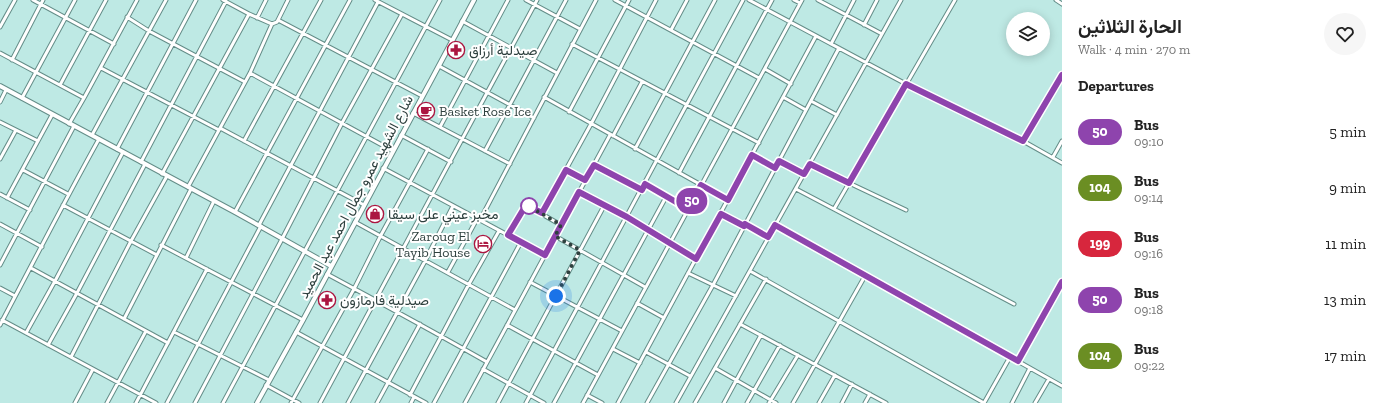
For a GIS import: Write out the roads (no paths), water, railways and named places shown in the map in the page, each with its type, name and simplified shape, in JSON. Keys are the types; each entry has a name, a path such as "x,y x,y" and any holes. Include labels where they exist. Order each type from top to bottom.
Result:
{"street":[{"path":"0,27 15,0"},
{"path":"33,0 114,44"},
{"path":"12,60 44,0"},
{"path":"22,98 75,0"},
{"path":"60,86 106,0"},
{"path":"69,124 114,44 136,0"},
{"path":"92,136 166,0"},
{"path":"117,149 196,0"},
{"path":"257,18 266,0"},
{"path":"124,319 162,246 219,129 250,73 272,24 278,20 288,0"},
{"path":"244,141 321,0"},
{"path":"235,212 350,0"},
{"path":"223,403 426,27 439,0"},
{"name":"شارع الشهيد عمرو جمال احمد عبد الحميد","path":"257,403 474,0"},
{"path":"440,127 508,0"},
{"path":"526,0 580,30"},
{"path":"320,403 537,0"},
{"path":"485,151 566,0"},
{"path":"448,272 510,164 596,0"},
{"path":"615,0 759,78"},
{"path":"569,112 629,0"},
{"path":"542,213 620,70 656,0"},
{"path":"671,30 687,0"},
{"path":"635,149 715,0"},
{"path":"526,403 743,0"},
{"path":"749,0 906,84 1023,141 1062,163"},
{"path":"679,173 772,0"},
{"path":"583,403 801,2 794,0"},
{"path":"818,0 823,1 882,34"},
{"path":"831,44 854,0"},
{"path":"864,25 877,0"},
{"path":"676,403 901,0"},
{"path":"834,209 955,0"},
{"path":"1056,0 1062,4"},
{"path":"48,345 110,230 171,105 225,1 257,18 272,24"},
{"path":"167,403 378,1 452,40"},
{"path":"162,174 249,14"},
{"path":"195,403 342,123 402,14"},
{"path":"127,17 149,31 245,82"},
{"path":"278,20 422,96"},
{"path":"462,21 557,73"},
{"path":"618,403 816,36"},
{"path":"572,44 759,143"},
{"path":"647,403 713,285 839,48"},
{"path":"0,53 84,98"},
{"path":"439,66 534,118"},
{"path":"100,68 193,117 244,141 364,205"},
{"path":"765,69 790,84"},
{"path":"250,73 393,151"},
{"path":"1023,141 1062,75"},
{"path":"465,403 585,180 612,136 642,82"},
{"path":"0,86 235,212 331,266"},
{"path":"0,102 6,90"},
{"path":"783,97 806,110"},
{"path":"544,98 728,200"},
{"path":"811,101 837,116"},
{"path":"413,113 510,164"},
{"path":"8,198 52,115"},
{"path":"0,122 38,141"},
{"path":"0,265 74,126"},
{"path":"0,157 16,130"},
{"path":"401,135 451,162"},
{"path":"0,325 42,247 62,205 99,139"},
{"path":"1053,158 1062,142"},
{"path":"292,402 428,149"},
{"path":"26,333 123,152"},
{"path":"752,155 775,168"},
{"path":"779,161 804,174"},
{"path":"810,164 906,210"},
{"path":"594,165 642,190"},
{"path":"383,168 545,255"},
{"path":"23,170 68,194"},
{"path":"566,170 585,180"},
{"path":"71,357 131,241 167,176"},
{"path":"645,184 688,209"},
{"path":"796,189 1014,304"},
{"path":"579,192 627,217 696,259"},
{"path":"0,194 30,210"},
{"path":"554,403 666,197"},
{"path":"186,258 214,201"},
{"path":"62,205 157,255"},
{"path":"508,235 526,205 561,225"},
{"path":"348,403 426,260 453,206"},
{"path":"498,403 604,206"},
{"path":"721,214 768,237"},
{"path":"355,222 515,310"},
{"path":"0,224 42,247"},
{"path":"775,225 1062,386"},
{"path":"410,395 499,231"},
{"path":"555,236 645,287"},
{"path":"434,403 521,242"},
{"path":"162,246 303,320"},
{"path":"30,268 168,343"},
{"path":"136,403 207,270"},
{"path":"750,270 984,403 1010,357"},
{"path":"688,273 736,296"},
{"path":"327,274 487,362"},
{"path":"793,403 865,276"},
{"path":"695,403 766,280"},
{"path":"530,282 622,331"},
{"path":"1018,361 1062,282"},
{"path":"0,288 15,296"},
{"path":"637,303 664,318"},
{"path":"2,320 156,403"},
{"path":"378,403 420,324"},
{"path":"740,324 886,403"},
{"path":"507,325 598,375"},
{"path":"107,403 146,331"},
{"path":"174,332 242,368 269,380"},
{"path":"296,332 426,403"},
{"path":"724,403 761,335"},
{"path":"747,403 780,345"},
{"path":"613,349 640,363"},
{"path":"646,352 690,376"},
{"path":"770,401 798,355"},
{"path":"715,368 754,390 770,401 776,403"},
{"path":"1012,403 1030,368"},
{"path":"75,403 93,369"},
{"path":"483,369 544,403"},
{"path":"819,403 834,375"},
{"path":"1035,403 1049,379"},
{"path":"842,403 852,384"},
{"path":"266,385 292,402 299,403"},
{"path":"865,403 870,394"},
{"path":"587,395 602,403"},
{"path":"411,403 414,397"}],"place":[{"name":"صيدلية أرزاق","path":"456,50"},
{"name":"Basket Rose Ice","path":"426,111"},
{"name":"مخبز عيني على سيقا","path":"375,214"},
{"name":"Zaroug El Tayib House","path":"483,244"},
{"name":"صيدلية فارمازون","path":"327,300"}]}
